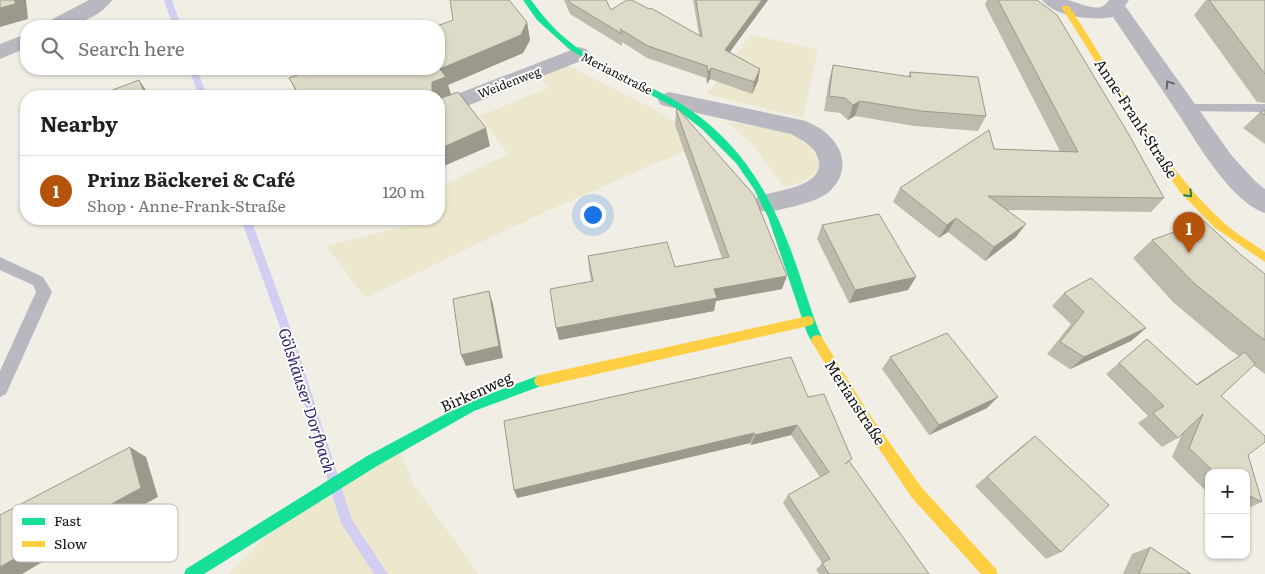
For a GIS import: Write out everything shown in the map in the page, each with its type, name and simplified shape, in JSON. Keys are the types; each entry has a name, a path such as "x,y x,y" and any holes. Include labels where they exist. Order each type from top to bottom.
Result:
{"street":[{"path":"67,20 90,9 102,0"},
{"name":"Merianstraße","path":"527,0 538,18 553,34 579,54 669,100 706,126 740,161 766,203 796,280 808,321 815,337 863,415 917,493 991,574"},
{"name":"Anne-Frank-Straße","path":"1059,4 1089,13 1100,13 1117,4 1185,108 1224,162 1247,189 1265,203"},
{"name":"Anne-Frank-Straße","path":"1059,4 1158,154 1184,189 1219,224 1265,258"},
{"path":"0,52 20,43"},
{"name":"Weidenweg","path":"445,108 505,86 579,54"},
{"name":"Merianstraße","path":"669,100 798,127 818,139 830,154 831,170 822,184 806,194 766,203"},
{"name":"Birkenweg","path":"192,574 297,506 372,461 470,407 536,382 808,321"}],"lane":[{"path":"1185,108 1265,108"},
{"path":"0,263 38,281 44,292 0,389"}],"shaded area":[{"path":"751,34 818,50 803,118 707,94"},
{"path":"564,66 572,67 654,109 703,143 551,209 365,298 326,246 410,225 445,225 445,184 508,154 479,116 548,88 538,76"},
{"path":"727,122 774,129 795,136 811,149 818,164 817,170 807,179 784,187 751,143"},
{"path":"398,446 413,484 479,574 228,574 297,506"}],"building":[{"path":"0,0 15,0 15,4 0,8"},
{"path":"450,0 509,0 527,22 521,35 445,67 445,23 453,20"},
{"path":"568,0 606,0 611,10 627,0 632,0 649,9 651,8 702,37 696,0 762,0 725,50 760,69 754,82 711,68 708,72 707,66 648,46 620,29 622,34"},
{"path":"998,0 1037,0 1057,15 1128,133 1164,198 988,196 1026,224 994,247 956,218 947,225 900,188 989,130 994,149 1078,152"},
{"path":"1209,0 1265,0 1265,74"},
{"path":"833,65 911,77 910,72 978,77 986,116 921,111 860,101 853,105 845,98 829,96"},
{"path":"297,75 444,75 446,77 432,82 432,90 296,90 289,78"},
{"path":"139,80 143,90 113,90"},
{"path":"458,92 486,128 445,146 445,97"},
{"path":"678,109 754,195 787,276 714,289 717,298 556,328 550,289 593,281 588,256 667,242 675,267 729,257 676,110"},
{"path":"879,214 916,277 855,290 822,225"},
{"path":"1204,221 1265,274 1265,340 1195,284 1152,240"},
{"path":"1091,278 1146,328 1084,357 1060,342 1084,312 1064,293"},
{"path":"489,291 499,346 461,355 453,299"},
{"path":"947,333 998,397 939,425 890,357"},
{"path":"1147,339 1197,385 1245,352 1255,364 1221,396 1265,436 1265,442 1248,455 1262,502 1250,496 1250,469 1211,469 1189,448 1203,414 1178,438 1153,413 1164,406 1119,363"},
{"path":"791,357 808,397 824,394 852,459 849,461 929,574 829,574 822,563 830,559 788,495 829,472 797,425 755,435 754,433 514,490 504,421"},
{"path":"1035,436 1109,505 1061,552 987,477"},
{"path":"130,447 141,488 111,504 21,504"},
{"path":"12,509 12,560 0,567 0,515"},
{"path":"1150,547 1191,574 1139,574"}],"waterway":[{"name":"Gölshäuser Dorfbach","path":"168,0 175,20"},
{"name":"Gölshäuser Dorfbach","path":"195,75 201,90"},
{"name":"Gölshäuser Dorfbach","path":"248,225 288,335 347,523 382,574"}],"traffic: fast":[{"path":"527,0 540,19 572,47 608,69 677,105 706,126 739,160 758,187 773,217 791,264 807,318 817,340"},
{"path":"191,574 372,461 470,407 540,381"}],"traffic: slow":[{"path":"1066,8 1158,154 1184,189 1219,225 1265,258"},
{"path":"540,381 808,321"},
{"path":"817,340 863,415 917,493 991,574"}],"place":[{"name":"Prinz Bäckerei & Café","path":"1189,253"}]}
